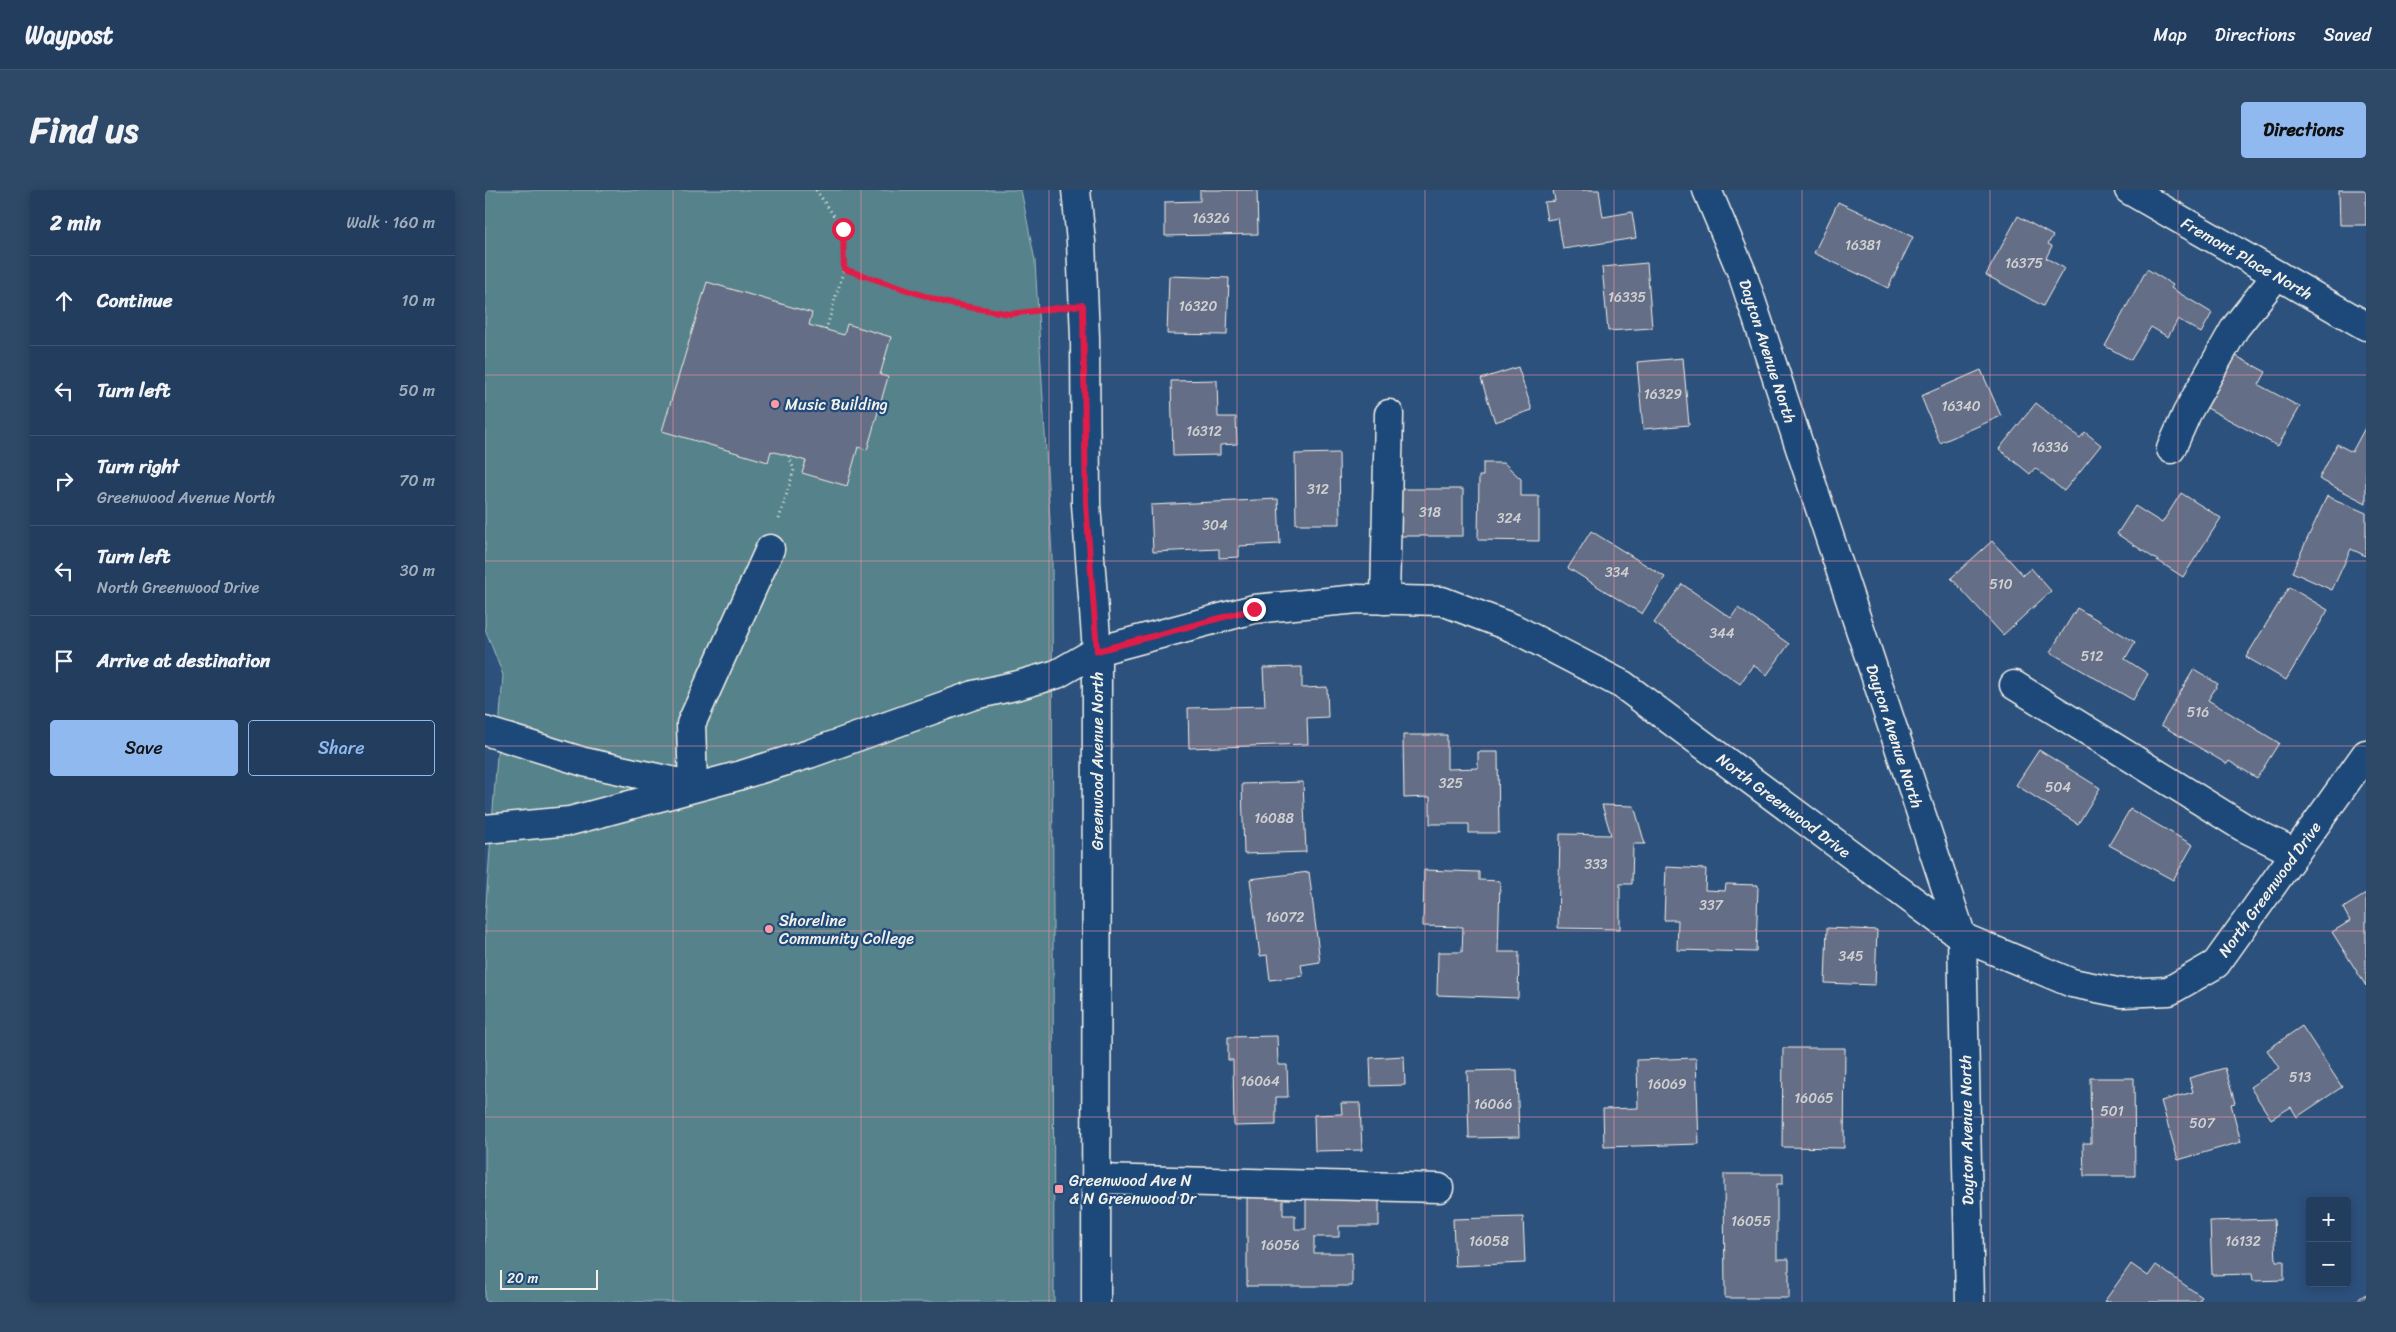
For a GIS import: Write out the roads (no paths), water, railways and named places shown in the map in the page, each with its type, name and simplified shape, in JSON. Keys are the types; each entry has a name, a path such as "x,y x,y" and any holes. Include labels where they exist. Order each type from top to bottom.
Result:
{"street":[{"name":"Greenwood Avenue North","path":"1076,190 1083,305 1086,504 1097,651 1097,1302"},
{"name":"Dayton Avenue North","path":"1707,190 1742,273 1962,937 1970,1302"},
{"name":"Fremont Place North","path":"2129,190 2366,326"},
{"path":"2171,449 2187,413 2235,328 2277,275"},
{"path":"1385,600 1389,414"},
{"path":"485,730 584,762 693,786 691,724 770,549"},
{"name":"North Greenwood Drive","path":"485,828 570,821 693,786 738,776 809,754 974,695 1019,686 1057,674 1097,651 1254,609 1358,599 1442,601 1513,628 1623,686 1962,937 2072,984 2122,993 2169,990 2216,964 2366,754"},
{"path":"2014,686 2243,827 2295,853"},
{"path":"1097,1179 1439,1188"}],"place":[{"name":"Music Building","path":"775,404"},
{"name":"Shoreline Community College","path":"769,929"},
{"name":"Greenwood Ave N & N Greenwood Dr","path":"1059,1189"}]}
